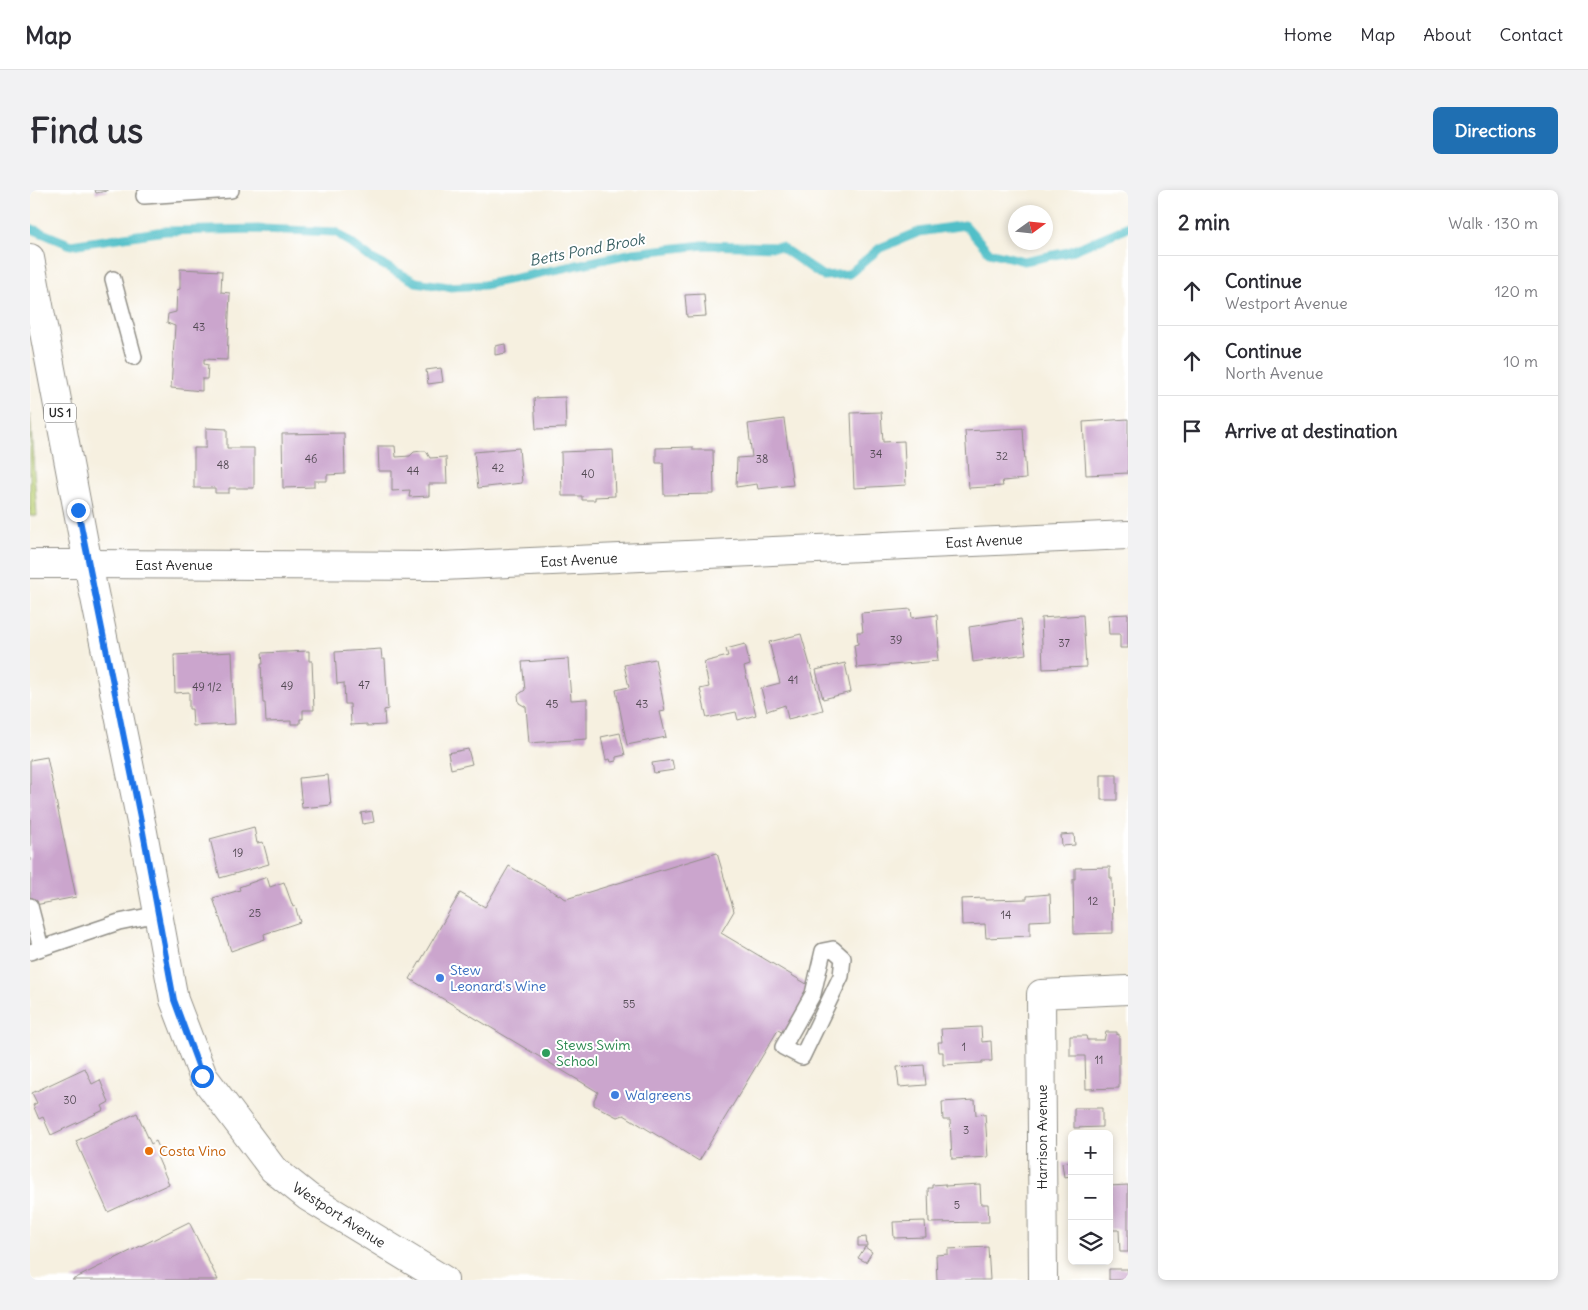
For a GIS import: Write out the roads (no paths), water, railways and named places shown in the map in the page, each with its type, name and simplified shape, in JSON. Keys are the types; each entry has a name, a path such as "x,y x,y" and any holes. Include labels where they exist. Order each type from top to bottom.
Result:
{"main road":[{"name":"US 1","path":"30,260 88,564"},
{"name":"East Avenue","path":"30,564 442,566 1128,535"},
{"name":"Westport Avenue","path":"88,564 143,832 174,1000 202,1076 273,1169 308,1197 444,1280"},
{"name":"Harrison Avenue","path":"1043,1280 1041,994 1128,990"}],"lane":[{"path":"144,196 231,190"},
{"path":"113,279 134,357"},
{"path":"30,906 35,950 120,922 158,914"},
{"path":"833,949 843,958 841,976 802,1057 783,1047 813,994 823,951 833,949"}],"waterway":[{"name":"Betts Pond Brook","path":"30,228 71,245 165,231 261,229 336,232 372,259 416,282 448,287 484,285 633,253 703,245 781,247 823,276 849,274 880,248 919,232 965,225 989,252 1024,261 1069,252 1128,226"}],"place":[{"name":"Stew Leonard's Wine","path":"440,978"},
{"name":"Stews Swim School","path":"546,1053"},
{"name":"Walgreens","path":"615,1095"},
{"name":"Costa Vino","path":"149,1151"}]}
